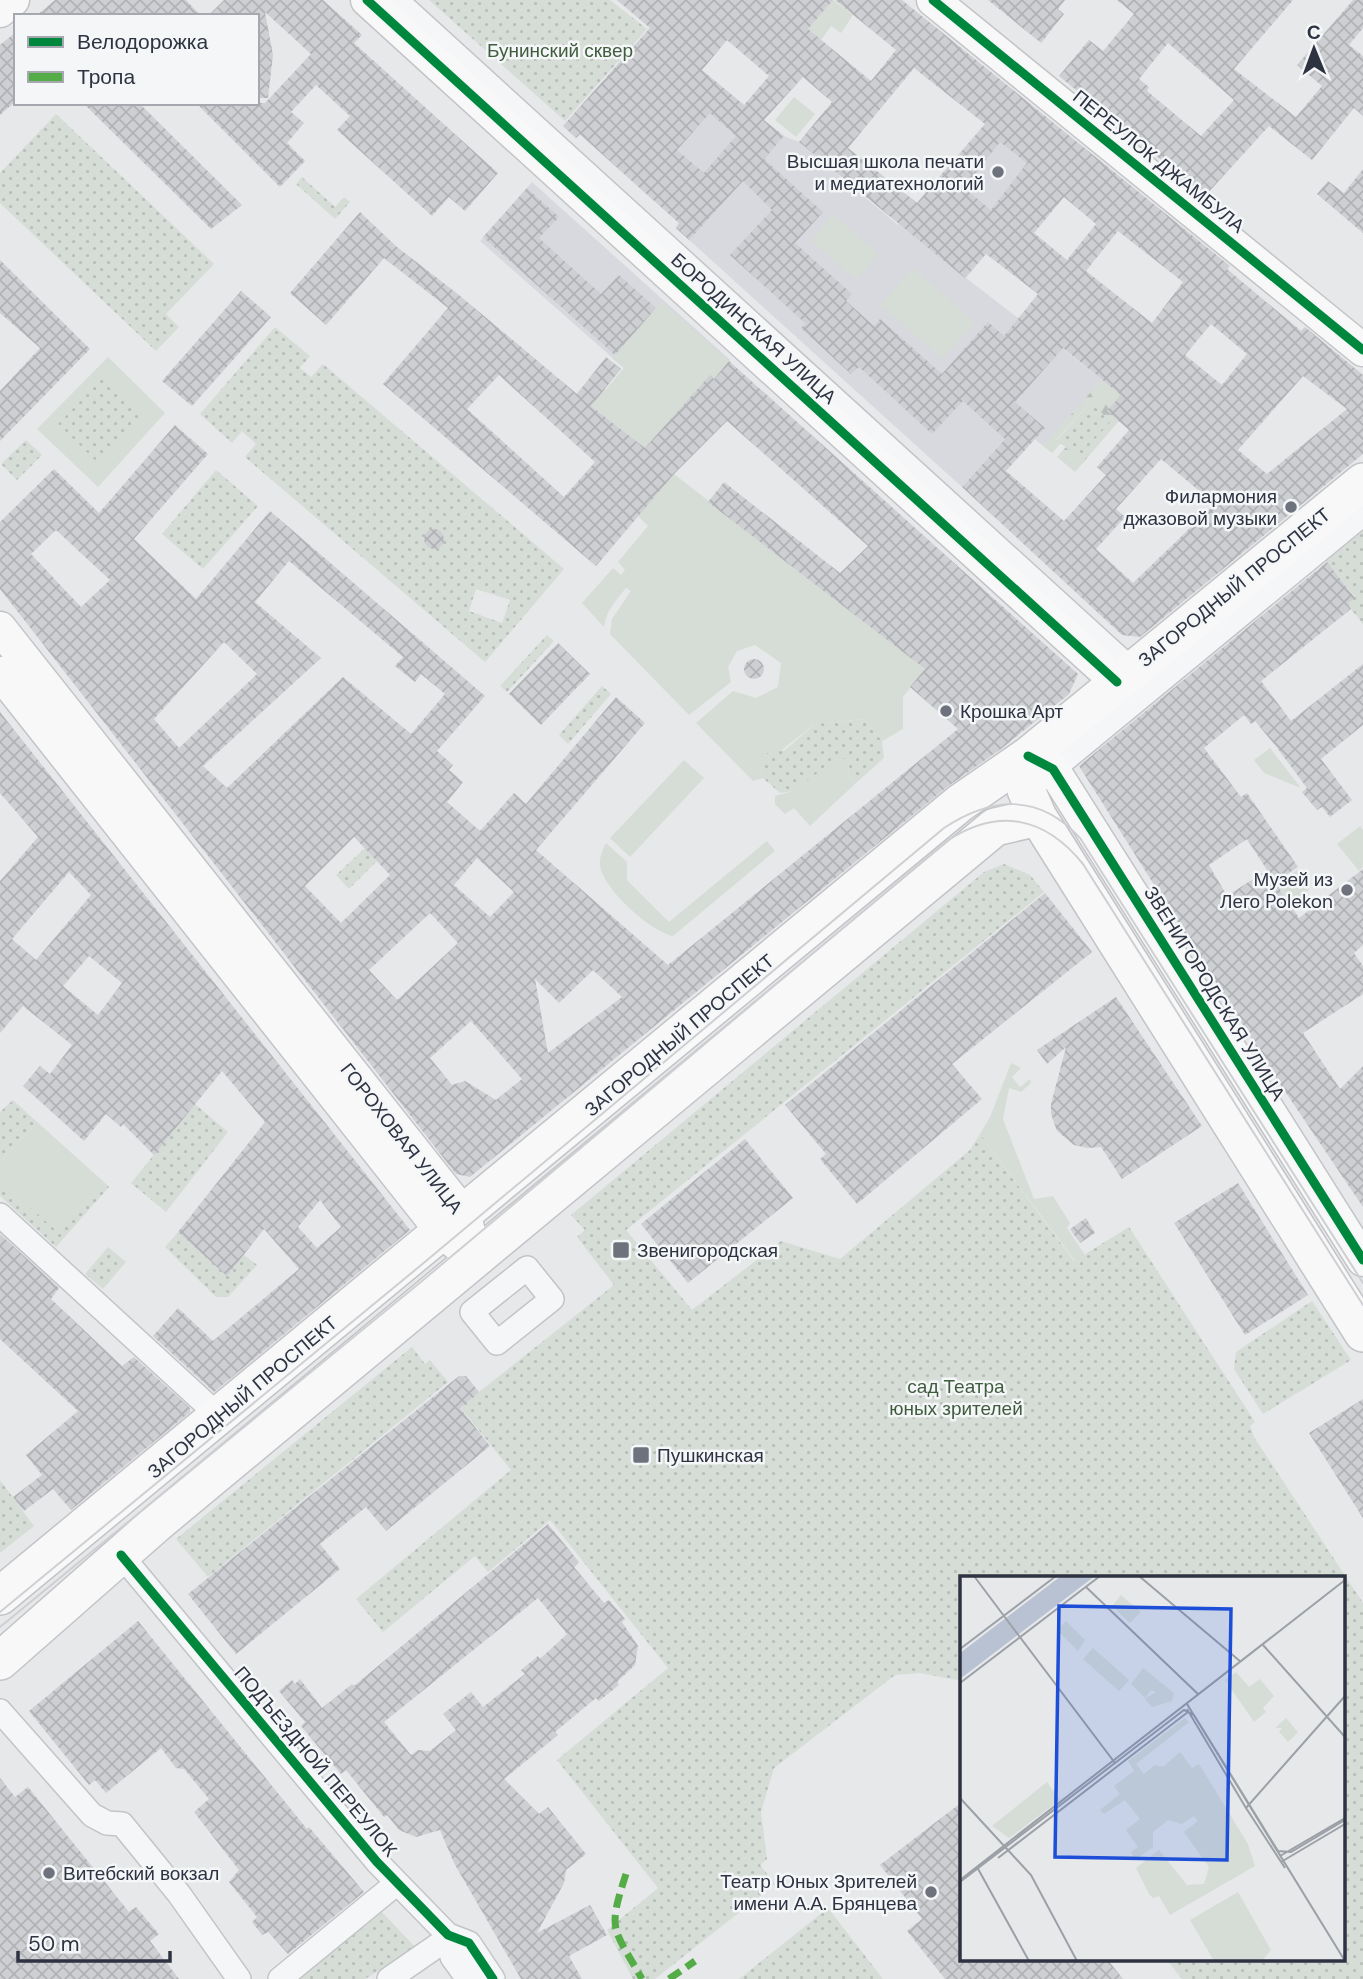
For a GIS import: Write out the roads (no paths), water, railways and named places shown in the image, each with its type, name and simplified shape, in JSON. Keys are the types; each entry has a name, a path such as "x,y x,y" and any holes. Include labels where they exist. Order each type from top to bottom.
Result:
{"main road":[{"name":"ЗАГОРОДНЫЙ ПРОСПЕКТ","path":"0,1661 121,1555 995,827 1036,783 1125,676 1363,482"},
{"name":"ЗАГОРОДНЫЙ ПРОСПЕКТ","path":"0,1596 960,803 1036,783"},
{"path":"1036,783 1363,1333"}],"street":[{"path":"0,10 13,0"},
{"name":"БОРОДИНСКАЯ УЛИЦА","path":"367,0 1125,676"},
{"name":"БОРОДИНСКАЯ УЛИЦА","path":"396,0 1125,676"},
{"name":"ПЕРЕУЛОК ДЖАМБУЛА","path":"933,0 1363,350"},
{"name":"ЗАГОРОДНЫЙ ПРОСПЕКТ","path":"1036,783 1363,514"},
{"name":"ГОРОХОВАЯ УЛИЦА","path":"0,628 453,1223 477,1259"},
{"name":"ГОРОХОВАЯ УЛИЦА","path":"0,673 453,1223"},
{"name":"ЗВЕНИГОРОДСКАЯ УЛИЦА","path":"1036,783 1363,1260"},
{"path":"0,1215 219,1416"},
{"path":"477,1259 501,1289"},
{"name":"ПОДЪЕЗДНОЙ ПЕРЕУЛОК","path":"121,1555 445,1939 452,1957 468,1979"},
{"path":"0,1711 92,1815 107,1823 122,1824 187,1905 239,1979"},
{"path":"280,1979 397,1883"},
{"path":"389,1979 445,1939"},
{"name":"ПОДЪЕЗДНОЙ ПЕРЕУЛОК","path":"445,1939 469,1943 493,1979"}],"tram line":[{"path":"0,1612 420,1266 944,828 962,817 998,805 1015,804 1048,813 1080,838 1363,1283"},
{"path":"0,1627 422,1281 947,841 966,830 985,824 1003,821 1037,827 1068,848 1083,864 1363,1305"}],"place":[{"name":"Высшая школа печати и медиатехнологий","path":"998,172"},
{"name":"Филармония джазовой музыки","path":"1291,507"},
{"name":"Крошка Арт","path":"946,711"},
{"name":"Музей из Лего Polekon","path":"1347,890"},
{"name":"Звенигородская","path":"621,1250"},
{"name":"Пушкинская","path":"641,1455"},
{"name":"Витебский вокзал","path":"49,1873"},
{"name":"Театр Юных Зрителей имени А.А. Брянцева","path":"931,1892"}],"park label":[{"name":"Бунинский сквер","path":"560,50"},
{"name":"сад Театра юных зрителей","path":"956,1397"}]}
